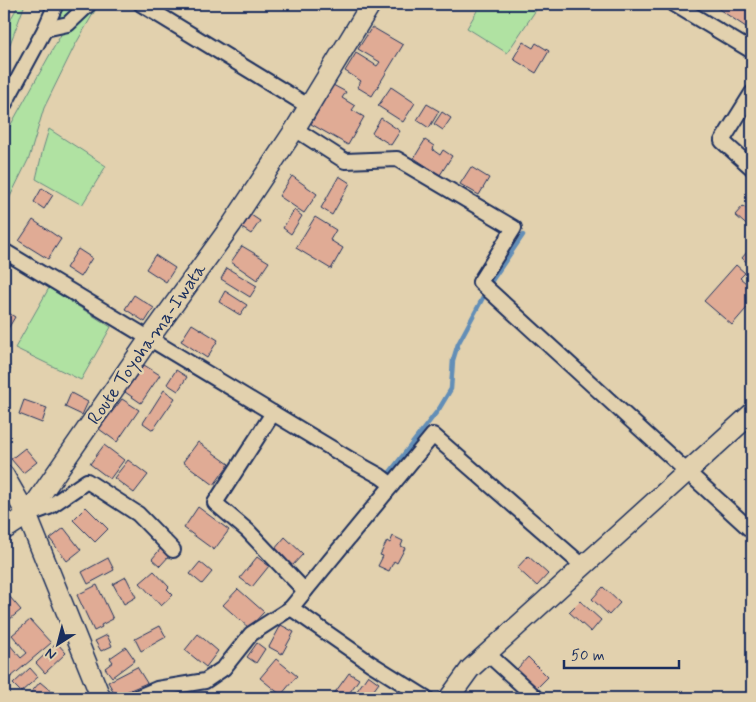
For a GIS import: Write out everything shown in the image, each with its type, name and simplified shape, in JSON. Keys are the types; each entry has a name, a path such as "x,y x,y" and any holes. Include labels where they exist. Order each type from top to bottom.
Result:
{"main road":[{"name":"Route Toyohama-Iwata","path":"27,515 149,339 232,224 295,129 371,4"},
{"path":"449,698 470,669 752,413"},
{"path":"4,475 27,515 101,698"},
{"path":"4,530 27,515"}],"street":[{"path":"4,105 45,29 56,4"},
{"path":"45,29 68,24 89,4"},
{"path":"141,4 308,106"},
{"path":"674,4 751,49"},
{"path":"752,93 722,140 752,168"},
{"path":"295,129 345,161 398,159 514,228 480,282 752,531"},
{"path":"4,250 392,485"},
{"path":"273,413 215,503 248,531 304,591"},
{"path":"136,698 157,689 206,681 224,668 252,634 291,608 433,435 583,566"},
{"path":"27,515 50,507 88,481 138,514 173,550"},
{"path":"291,608 370,663 426,698"},
{"path":"488,653 536,698"}],"green space":[{"path":"19,4 25,4 4,60 4,31"},
{"path":"61,4 94,4 54,34"},
{"path":"481,4 540,4 507,53 467,28"},
{"path":"97,7 74,47 44,108 29,158 4,209 4,137 63,31"},
{"path":"49,129 106,166 82,205 36,179"},
{"path":"49,288 111,327 81,380 15,348"}],"building":[{"path":"711,4 738,4 752,13 752,24 749,29"},
{"path":"372,27 403,45 372,96 357,87 361,81 345,71 356,53 377,66 380,62 358,49"},
{"path":"523,42 533,48 536,43 549,51 536,73 513,59"},
{"path":"333,85 346,92 342,98 355,106 352,110 364,117 348,145 311,124"},
{"path":"391,87 415,103 403,122 378,106"},
{"path":"427,104 439,111 429,128 417,120"},
{"path":"442,112 451,118 443,130 434,124"},
{"path":"381,118 400,131 391,145 372,133"},
{"path":"425,140 434,146 433,150 440,155 443,150 452,156 440,175 414,158"},
{"path":"471,167 489,178 479,195 460,184"},
{"path":"292,176 317,194 304,213 279,196"},
{"path":"339,176 350,183 332,215 321,208"},
{"path":"42,188 53,195 44,209 34,202"},
{"path":"743,206 747,209 749,206 752,209 752,230 735,215"},
{"path":"294,210 302,216 291,234 283,228"},
{"path":"251,215 260,221 251,234 242,228"},
{"path":"315,217 336,230 330,240 343,248 331,269 296,248"},
{"path":"33,220 61,239 48,259 19,241"},
{"path":"242,246 269,262 257,280 231,262"},
{"path":"752,246 752,267 742,258"},
{"path":"78,249 92,258 80,277 66,268"},
{"path":"155,255 175,268 166,282 146,269"},
{"path":"736,265 745,273 740,278 751,287 752,285 752,302 732,325 704,301"},
{"path":"227,268 257,286 250,297 221,279"},
{"path":"225,291 247,305 240,315 219,302"},
{"path":"134,295 154,308 145,322 125,309"},
{"path":"4,310 15,317 6,332 4,330"},
{"path":"192,324 218,340 207,358 181,341"},
{"path":"4,363 11,369 4,379"},
{"path":"144,365 160,375 141,403 125,392"},
{"path":"176,370 187,377 178,391 167,384"},
{"path":"164,390 175,398 153,430 143,423"},
{"path":"71,393 88,402 82,415 65,407"},
{"path":"122,399 139,410 117,442 99,429"},
{"path":"24,400 47,408 42,423 19,414"},
{"path":"198,442 229,464 214,485 183,462"},
{"path":"104,445 124,460 110,479 90,464"},
{"path":"25,448 37,462 23,473 11,459"},
{"path":"128,460 148,475 134,493 114,478"},
{"path":"86,507 108,529 95,542 73,520"},
{"path":"198,507 229,530 214,550 184,528"},
{"path":"64,528 81,550 67,561 50,539"},
{"path":"393,536 403,541 401,546 405,548 397,563 394,561 389,571 378,566 383,556 380,555 387,541 390,543"},
{"path":"285,537 303,554 292,566 274,550"},
{"path":"162,547 170,555 160,566 152,559"},
{"path":"528,556 548,574 537,586 517,568"},
{"path":"257,557 269,566 252,587 240,578"},
{"path":"108,558 114,570 88,584 82,572"},
{"path":"200,562 212,572 202,584 190,574"},
{"path":"154,571 169,587 167,589 173,595 161,606 140,583"},
{"path":"126,577 136,597 124,604 113,584"},
{"path":"97,585 113,619 94,631 77,595"},
{"path":"603,587 620,603 609,615 592,599"},
{"path":"238,589 264,612 249,628 223,605"},
{"path":"4,590 21,610 4,624"},
{"path":"580,601 601,620 591,632 569,612"},
{"path":"30,620 51,643 4,683 4,638 21,658 27,653 12,635"},
{"path":"281,625 294,632 282,654 269,647"},
{"path":"160,626 166,637 141,651 135,639"},
{"path":"198,634 218,651 206,667 185,650"},
{"path":"107,635 112,646 101,651 95,641"},
{"path":"57,643 66,653 45,673 36,663"},
{"path":"257,643 265,649 256,663 247,657"},
{"path":"126,647 135,660 112,677 105,668 113,662 110,658"},
{"path":"528,657 548,677 536,689 517,669"},
{"path":"276,659 297,676 281,695 260,678"},
{"path":"137,667 147,683 116,696 108,682"},
{"path":"30,668 38,677 21,692 13,684"},
{"path":"349,673 359,679 346,698 331,698"},
{"path":"368,675 379,683 368,698 352,698"},
{"path":"40,682 59,698 31,698 28,696"}],"waterway":[{"path":"387,476 439,409 451,389 453,360 458,344 493,279 523,235"},
{"path":"162,698 189,690"}]}
